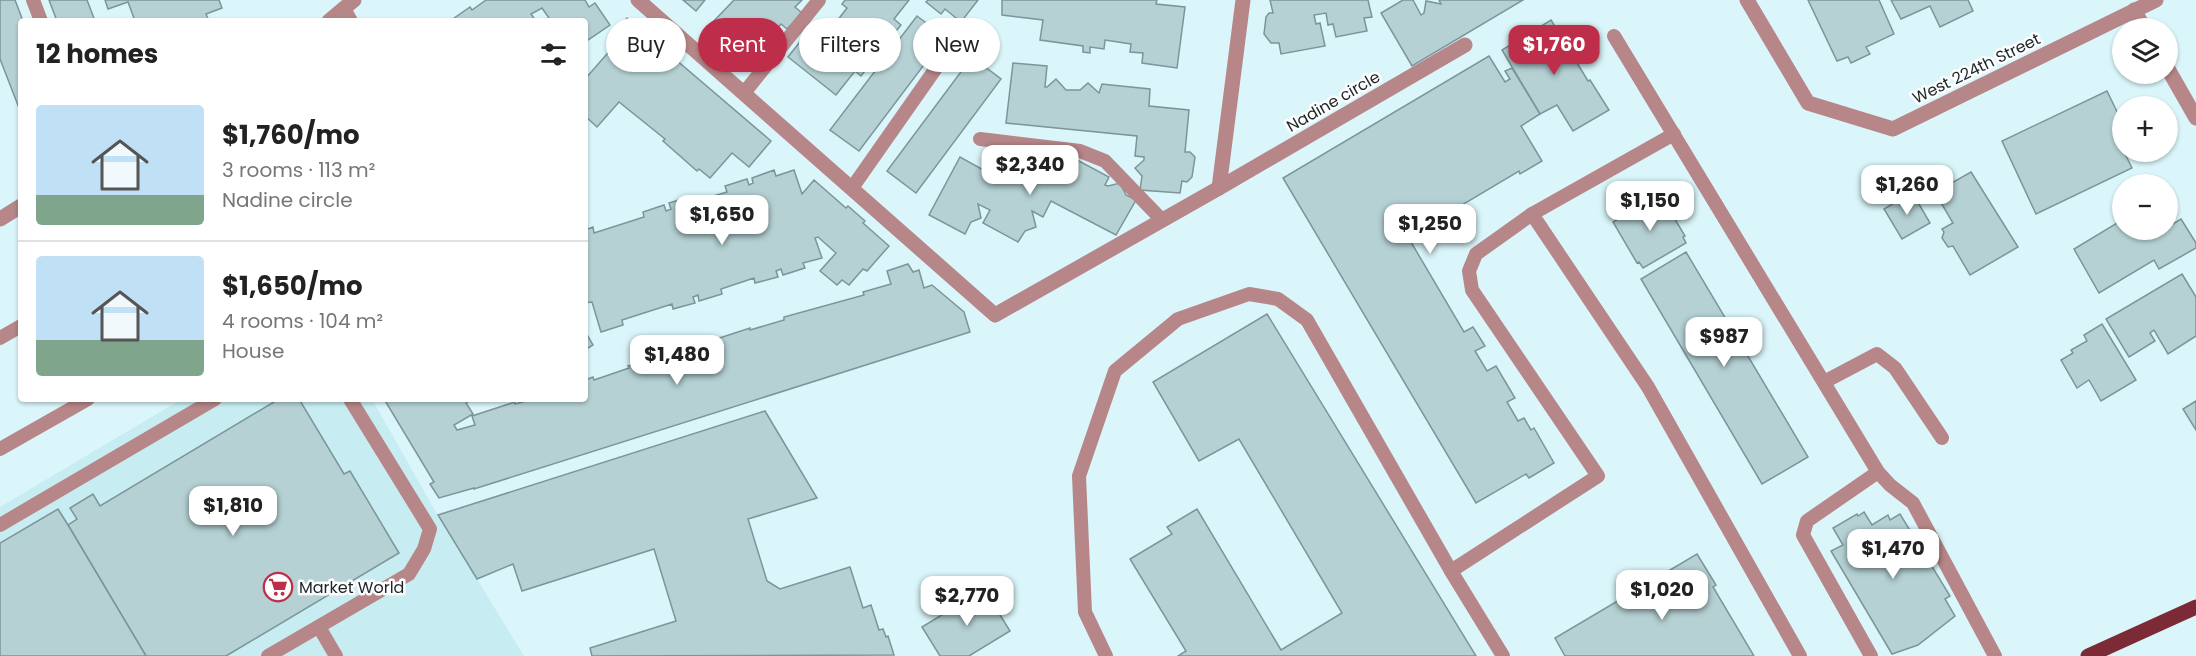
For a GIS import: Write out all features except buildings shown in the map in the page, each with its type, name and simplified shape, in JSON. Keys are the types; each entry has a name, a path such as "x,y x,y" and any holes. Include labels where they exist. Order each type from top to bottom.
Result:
{"main road":[{"path":"2088,656 2196,607"}],"street":[{"path":"638,0 852,188"},
{"path":"1219,188 1243,0"},
{"name":"West 224th Street","path":"1747,0 1808,103 1893,129 2156,0"},
{"path":"335,18 350,10"},
{"path":"2134,10 2138,18"},
{"name":"Nadine circle","path":"852,188 995,315 1465,45"},
{"path":"2177,84 2196,118"},
{"path":"0,219 18,208"}],"lane":[{"path":"33,0 40,18"},
{"path":"744,93 819,0"},
{"path":"1614,36 1878,472 1890,486 1913,503 1995,656"},
{"path":"852,188 933,72"},
{"path":"1451,571 1598,476 1472,290 1469,271 1476,254 1532,214 1674,134"},
{"path":"980,139 1080,151 1105,161 1162,220"},
{"path":"1532,214 1648,387 1800,656"},
{"path":"1106,656 1085,612 1079,476 1115,371 1178,319 1249,294 1278,299 1307,320 1451,571 1503,656"},
{"path":"0,338 18,328"},
{"path":"1824,382 1877,354 1894,368 1942,438"},
{"path":"0,449 83,402"},
{"path":"0,525 210,402"},
{"path":"268,656 409,574 424,549 430,529 352,402"},
{"path":"1871,656 1803,535 1807,521 1878,472"},
{"path":"319,627 336,656"}],"shaded area":[{"path":"177,402 374,402 433,507 524,656 0,656 0,507"}],"place":[{"name":"Market World","path":"278,587"}]}
